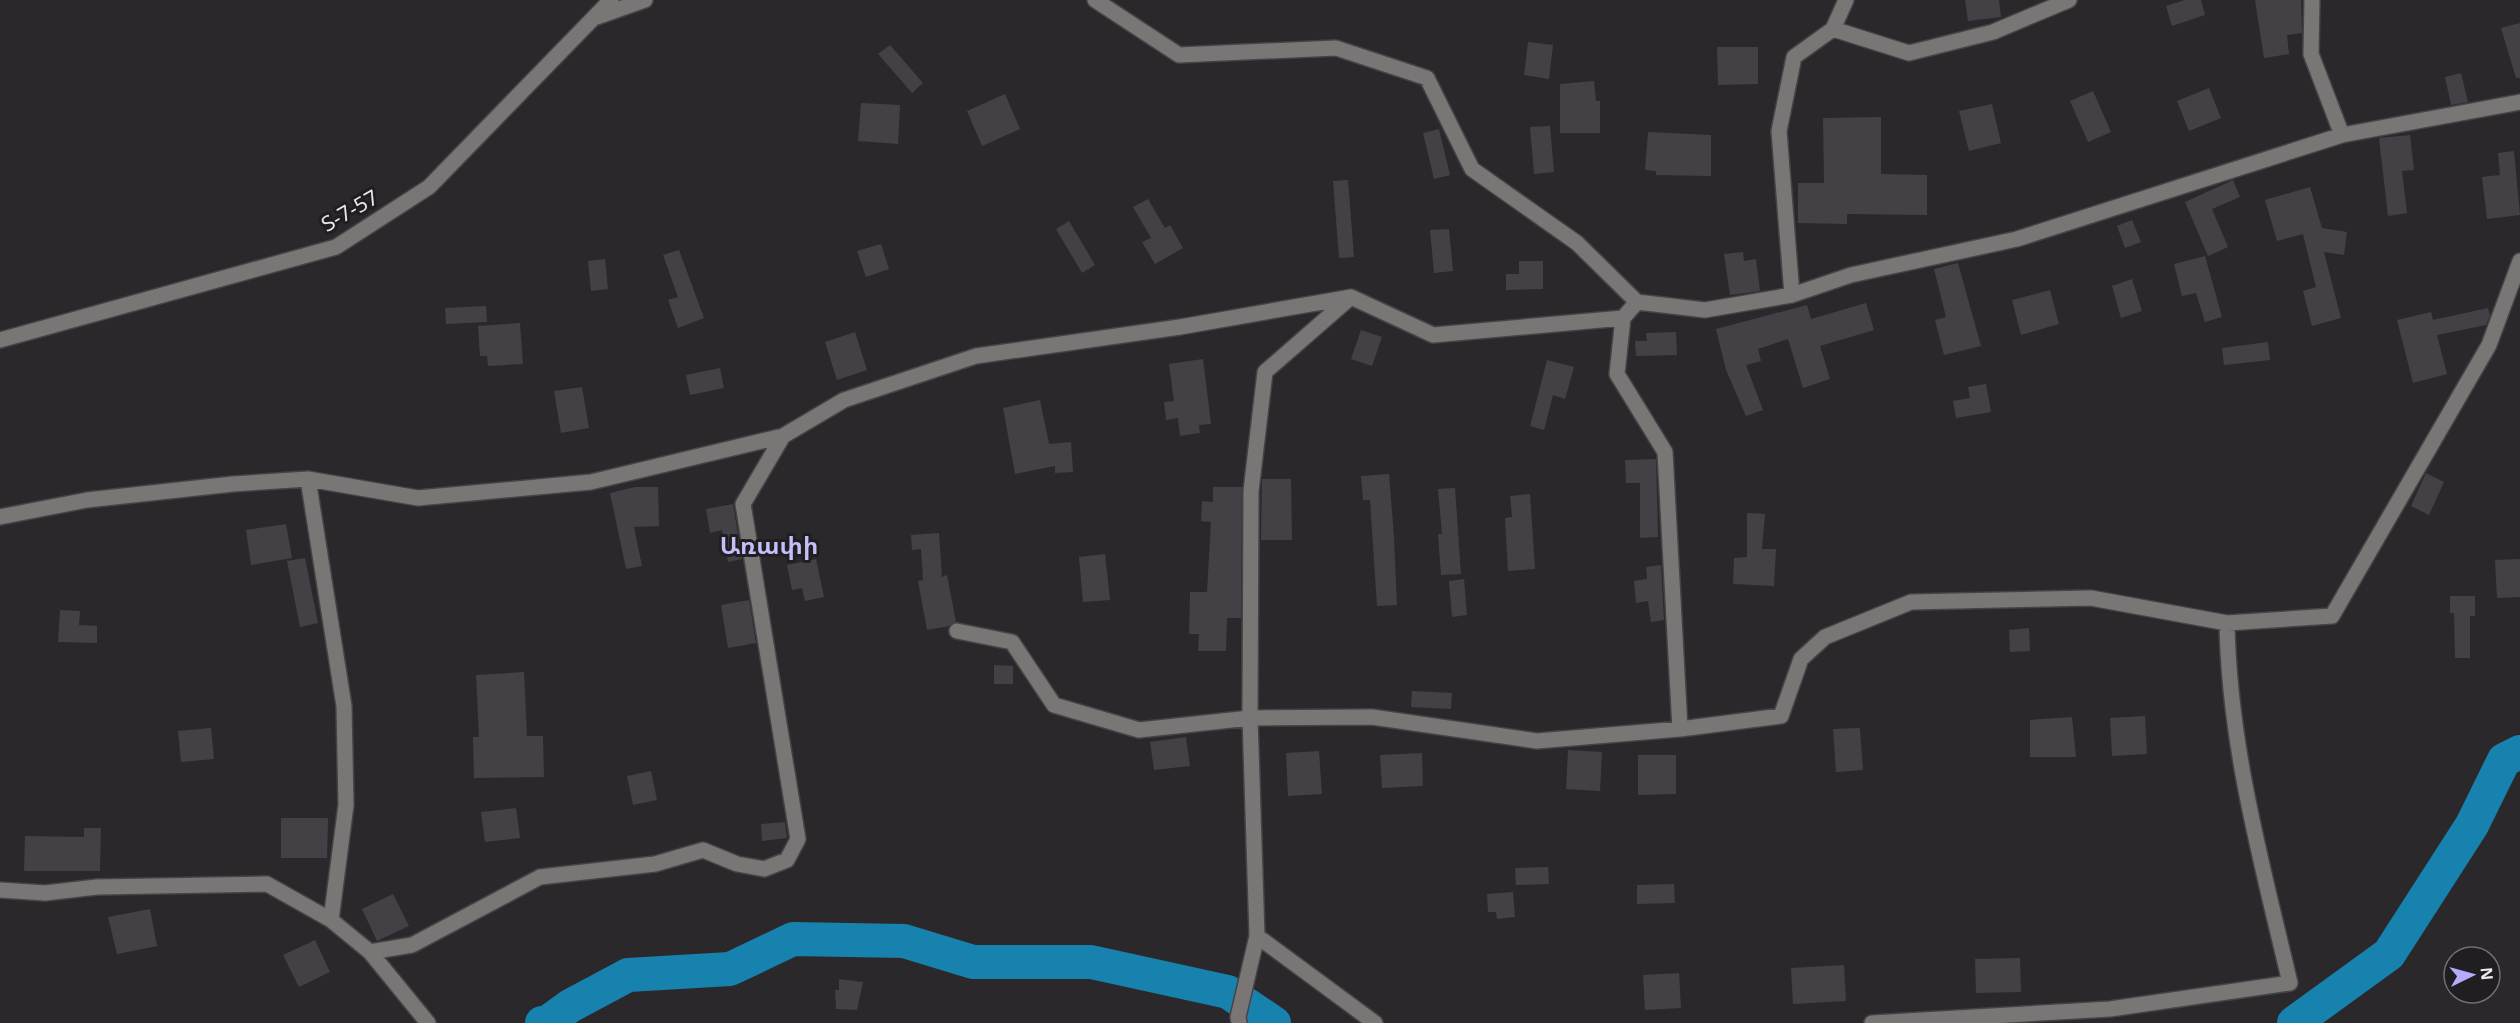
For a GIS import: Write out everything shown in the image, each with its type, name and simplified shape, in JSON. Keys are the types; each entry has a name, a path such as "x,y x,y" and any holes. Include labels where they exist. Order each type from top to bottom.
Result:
{"street":[{"name":"Տ-7-57","path":"0,340 336,247 429,187 597,17 611,0"},
{"path":"597,17 645,0"},
{"path":"1095,0 1179,55 1336,48 1427,78 1472,169 1577,243 1637,302 1705,310 1792,295 1851,275 2017,239 2342,135 2520,102"},
{"path":"1792,295 1779,131 1794,57 1833,29 1846,0"},
{"path":"1833,29 1908,53 1994,32 2069,0"},
{"path":"2312,0 2311,54 2342,135"},
{"path":"957,631 1011,642 1053,705 1138,730 1250,718 1372,717 1537,741 1680,729 1781,716 1801,659 1825,637 1911,602 2091,598 2227,623 2332,616 2489,345 2520,261"},
{"path":"0,517 87,500 233,484 308,479 418,498 591,482 783,436 844,400 976,356 1179,327 1351,297 1433,335 1623,318"},
{"path":"1239,1023 1238,1017 1257,936 1250,718 1251,491 1265,372 1351,297"},
{"path":"1637,302 1623,318 1617,374 1665,452 1680,729"},
{"path":"370,952 412,945 540,877 655,864 703,850 736,864 764,869 786,860 798,839 743,504 783,436"},
{"path":"308,479 344,706 346,805 331,920"},
{"path":"1872,1023 2110,1009 2290,983 2246,800 2228,669 2227,623"},
{"path":"0,890 45,893 97,887 267,884 331,920 370,952 428,1023"},
{"path":"1257,936 1375,1023"}],"building":[{"path":"1965,0 1999,0 2001,17 1968,21"},
{"path":"2185,0 2201,0 2205,15 2172,26 2166,6"},
{"path":"2255,0 2301,0 2302,33 2287,35 2289,54 2264,58"},
{"path":"2520,23 2520,78 2516,78 2501,28"},
{"path":"1528,42 1553,45 1549,79 1524,75"},
{"path":"890,45 923,83 912,93 878,54"},
{"path":"1717,47 1758,47 1758,84 1718,85"},
{"path":"2461,73 2468,102 2451,105 2445,77"},
{"path":"1594,81 1596,101 1600,101 1600,133 1560,133 1560,84"},
{"path":"2209,88 2221,118 2189,131 2177,101"},
{"path":"2093,91 2111,132 2088,142 2070,101"},
{"path":"1005,94 1020,129 982,146 967,111"},
{"path":"861,103 900,105 898,144 858,141"},
{"path":"1992,104 2001,143 1969,151 1959,111"},
{"path":"1881,117 1881,174 1927,175 1927,215 1847,214 1847,224 1798,223 1798,183 1824,183 1823,118"},
{"path":"1550,126 1554,172 1534,174 1530,127"},
{"path":"1439,129 1450,175 1434,179 1423,133"},
{"path":"1648,132 1711,135 1711,176 1656,175 1656,171 1645,170"},
{"path":"2410,135 2414,170 2402,171 2407,213 2388,216 2379,138"},
{"path":"2514,151 2520,215 2487,219 2482,177 2500,175 2498,153"},
{"path":"1348,180 1354,257 1339,258 1333,181"},
{"path":"2233,180 2240,197 2212,209 2228,247 2208,256 2185,202"},
{"path":"2310,187 2322,228 2347,232 2344,255 2324,252 2341,318 2312,326 2303,291 2316,287 2303,234 2277,241 2265,200"},
{"path":"1148,199 1165,228 1170,225 1183,248 1155,264 1142,242 1151,238 1133,207"},
{"path":"2132,220 2141,242 2125,248 2117,226"},
{"path":"1069,221 1095,265 1082,273 1056,229"},
{"path":"1449,229 1453,271 1434,273 1430,230"},
{"path":"881,244 889,269 866,277 857,251"},
{"path":"679,250 704,318 678,328 668,300 678,297 663,255"},
{"path":"1743,252 1744,261 1756,259 1760,291 1730,295 1724,254"},
{"path":"2205,256 2222,317 2205,322 2196,293 2182,296 2174,264"},
{"path":"605,259 608,289 591,291 588,261"},
{"path":"1519,261 1543,261 1543,289 1506,290 1506,274 1519,274"},
{"path":"1958,263 1981,346 1944,355 1935,320 1946,317 1934,269"},
{"path":"2132,279 2142,311 2121,318 2112,286"},
{"path":"2050,290 2059,324 2021,335 2012,300"},
{"path":"1866,303 1874,330 1820,346 1830,379 1803,388 1788,339 1758,349 1761,361 1746,365 1763,410 1746,416 1726,370 1716,329 1807,305 1811,319"},
{"path":"486,306 487,322 446,324 445,308"},
{"path":"2488,308 2490,315 2486,325 2437,335 2447,374 2413,383 2397,320 2431,312 2433,320"},
{"path":"520,323 523,364 488,366 487,356 480,356 478,326"},
{"path":"1361,330 1382,337 1372,366 1351,359"},
{"path":"855,332 867,370 837,380 825,342"},
{"path":"1676,332 1677,355 1636,356 1635,341 1647,341 1646,333"},
{"path":"2268,342 2270,360 2224,365 2222,348"},
{"path":"1203,359 1211,424 1199,425 1200,433 1180,436 1178,418 1166,420 1164,402 1174,401 1169,364"},
{"path":"1547,360 1574,367 1565,399 1553,395 1544,430 1530,426"},
{"path":"720,368 724,388 690,395 686,375"},
{"path":"1986,384 1991,412 1956,418 1953,401 1970,398 1968,387"},
{"path":"582,387 589,428 561,433 554,391"},
{"path":"1040,400 1049,444 1071,442 1073,472 1055,473 1055,466 1015,474 1003,408"},
{"path":"1656,459 1658,537 1640,538 1640,483 1626,483 1625,460"},
{"path":"2426,473 2444,482 2429,515 2411,506"},
{"path":"1389,474 1397,605 1377,606 1370,500 1363,500 1361,476"},
{"path":"1262,479 1291,479 1292,540 1261,540"},
{"path":"635,487 658,487 659,526 634,527 642,566 626,569 610,493"},
{"path":"1213,487 1242,487 1241,618 1227,618 1226,651 1198,651 1199,634 1189,634 1190,592 1207,592 1211,522 1201,521 1202,501 1213,502"},
{"path":"1455,488 1461,574 1441,575 1438,534 1442,534 1438,489"},
{"path":"1530,494 1535,569 1508,571 1505,518 1512,517 1510,496"},
{"path":"733,504 742,559 728,562 722,530 710,533 706,509"},
{"path":"1747,513 1765,514 1762,549 1776,549 1774,586 1733,584 1734,558 1747,557"},
{"path":"286,524 292,558 251,565 246,530"},
{"path":"939,533 942,577 947,575 956,622 949,626 927,630 918,581 923,580 921,549 912,550 911,535"},
{"path":"1105,554 1110,600 1083,602 1079,557"},
{"path":"305,558 318,623 300,627 287,561"},
{"path":"816,559 824,597 805,601 802,588 792,590 787,565"},
{"path":"2520,559 2520,597 2497,598 2495,560"},
{"path":"1661,565 1664,620 1651,622 1648,601 1636,603 1634,581 1647,579 1646,567"},
{"path":"1464,579 1467,615 1452,617 1449,581"},
{"path":"2450,596 2475,596 2475,616 2470,616 2470,658 2455,658 2454,613 2450,613"},
{"path":"749,600 756,643 728,648 721,605"},
{"path":"60,610 80,611 79,625 97,626 97,643 58,642"},
{"path":"2029,628 2030,651 2010,652 2009,630"},
{"path":"994,665 1013,666 1013,684 994,684"},
{"path":"524,672 527,736 543,736 544,777 474,778 473,737 479,737 476,675"},
{"path":"1412,691 1452,693 1451,709 1411,707"},
{"path":"2145,716 2147,754 2112,756 2110,718"},
{"path":"2072,717 2076,757 2030,757 2030,720"},
{"path":"211,728 214,759 181,762 178,731"},
{"path":"1860,728 1863,770 1836,772 1833,729"},
{"path":"1186,737 1190,766 1154,770 1150,742"},
{"path":"1568,750 1602,752 1600,791 1566,789"},
{"path":"1319,751 1322,794 1288,796 1286,753"},
{"path":"1422,753 1423,786 1382,788 1380,755"},
{"path":"1638,755 1676,755 1676,794 1638,795"},
{"path":"651,771 657,800 633,805 627,776"},
{"path":"516,808 520,838 485,842 481,812"},
{"path":"281,818 328,818 327,858 281,858"},
{"path":"785,822 787,838 762,841 761,824"},
{"path":"84,828 101,828 100,871 24,871 25,836 84,837"},
{"path":"1548,867 1549,884 1516,885 1515,868"},
{"path":"1674,884 1675,903 1637,904 1637,885"},
{"path":"1513,892 1515,917 1497,919 1496,912 1488,912 1487,894"},
{"path":"393,894 409,926 377,941 362,909"},
{"path":"150,909 157,946 117,954 108,917"},
{"path":"315,940 330,972 299,987 283,955"},
{"path":"2020,958 2021,992 1976,993 1975,959"},
{"path":"1844,965 1846,1001 1793,1004 1791,968"},
{"path":"1679,973 1681,1008 1645,1010 1643,975"},
{"path":"839,979 863,982 857,1010 836,1009 835,990 839,990"}],"waterway":[{"path":"2294,1023 2389,954 2472,825 2504,760 2520,752"},
{"path":"542,1023 548,1022 570,1006 628,975 730,969 793,939 904,941 973,962 1091,962 1228,992 1274,1023"}],"district":[{"name":"Առափի","path":"769,546"}]}
